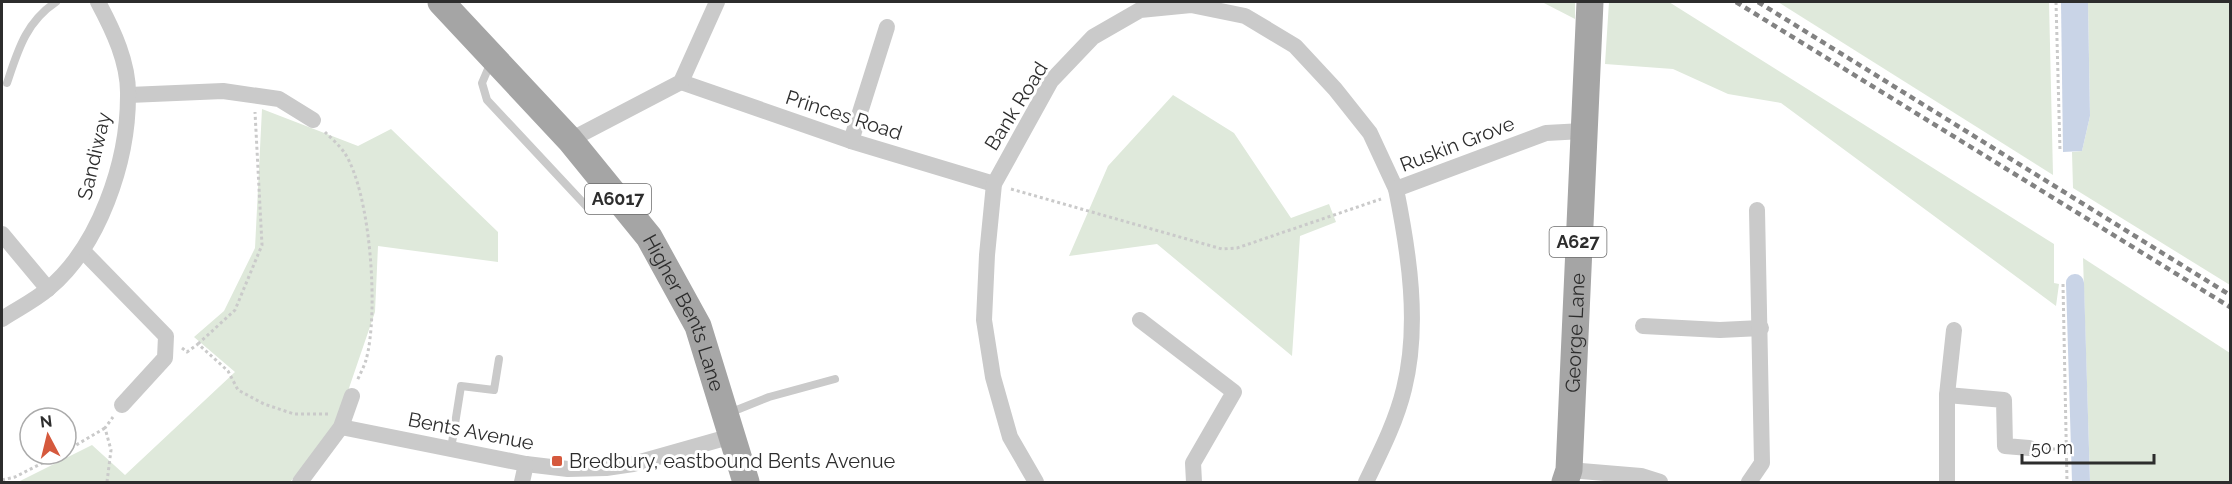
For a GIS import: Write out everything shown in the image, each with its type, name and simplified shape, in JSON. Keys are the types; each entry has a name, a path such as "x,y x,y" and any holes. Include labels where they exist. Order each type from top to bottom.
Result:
{"main road":[{"name":"Higher Bents Lane","path":"441,2 570,140 649,237 698,326 746,483"},
{"name":"George Lane","path":"1567,476 1590,2"}],"street":[{"name":"Sandiway","path":"2,319 48,289 83,251 101,217 114,179 129,95 116,37 98,2"},
{"path":"570,140 681,82 717,2"},
{"name":"Bank Road","path":"1036,483 1010,437 993,376 984,320 994,184 1051,81 1093,37 1139,6 1191,5 1245,16 1295,46 1335,89 1370,133 1396,191"},
{"path":"851,141 887,27"},
{"name":"Princes Road","path":"681,82 851,141 994,184"},
{"path":"129,95 223,91 279,99 313,120"},
{"name":"Ruskin Grove","path":"1366,483 1386,440 1404,389 1412,332 1408,261 1396,191 1546,133 1582,131"},
{"path":"1749,483 1762,464 1758,210"},
{"path":"2,234 48,289"},
{"path":"83,251 166,336 165,358 122,405"},
{"path":"1140,320 1234,392 1193,463 1194,483"},
{"path":"1643,326 1720,330 1761,328"},
{"path":"1947,483 1947,395 1954,330"},
{"path":"1947,395 2004,400 2005,446 2029,448"},
{"path":"300,483 344,421 352,396"},
{"name":"Bents Avenue","path":"344,421 451,449 526,464 567,468 606,468 660,458 729,425"},
{"path":"522,483 526,464"},
{"path":"1567,476 1641,476 1660,483"}],"lane":[{"path":"7,83 20,44 39,13 56,2"},
{"path":"493,57 482,83 487,100 588,208 603,210 623,206"},
{"path":"451,449 461,386 494,390 499,359"},
{"path":"729,425 769,397 835,379"}],"path":[{"path":"2056,2 2060,152"},
{"path":"166,336 187,352 198,344 234,309 262,245 254,96"},
{"path":"313,120 344,152 365,204 370,259 370,322 366,359 352,396"},
{"path":"994,184 1222,249 1237,248 1396,191"},
{"path":"2063,284 2067,483"},
{"path":"198,344 228,371 238,390 264,404 294,414 344,421"},
{"path":"78,444 105,428 122,405"},
{"path":"105,428 111,450 107,483"},
{"path":"2029,448 2066,449"},
{"path":"2,480 15,477 37,466"}],"green space":[{"path":"1542,2 1575,2 1575,19"},
{"path":"1609,2 1669,2 2054,244 2054,283 2059,284 2056,306 1781,103 1728,94 1673,69 1605,64"},
{"path":"1778,2 2049,2 2053,175"},
{"path":"2088,2 2230,2 2230,285 2073,188 2072,152 2082,151 2090,116"},
{"path":"1173,95 1234,133 1291,218 1329,204 1336,222 1300,236 1292,356 1157,244 1069,256 1108,166"},
{"path":"262,109 358,146 391,129 498,232 498,262 378,246 375,312 335,429 290,482 18,482 50,466 78,466 78,452 92,445 125,475 235,372 194,337 224,311 255,248"},
{"path":"2083,258 2230,353 2230,482 2090,482"}],"water":[{"path":"2061,2 2088,2 2090,116 2082,151 2063,152"}],"waterway":[{"path":"2075,283 2081,482"}],"railway":[{"path":"1736,2 2230,307"},
{"path":"1758,2 2230,295"}],"place":[{"name":"Bredbury, eastbound Bents Avenue","path":"557,461"}]}
